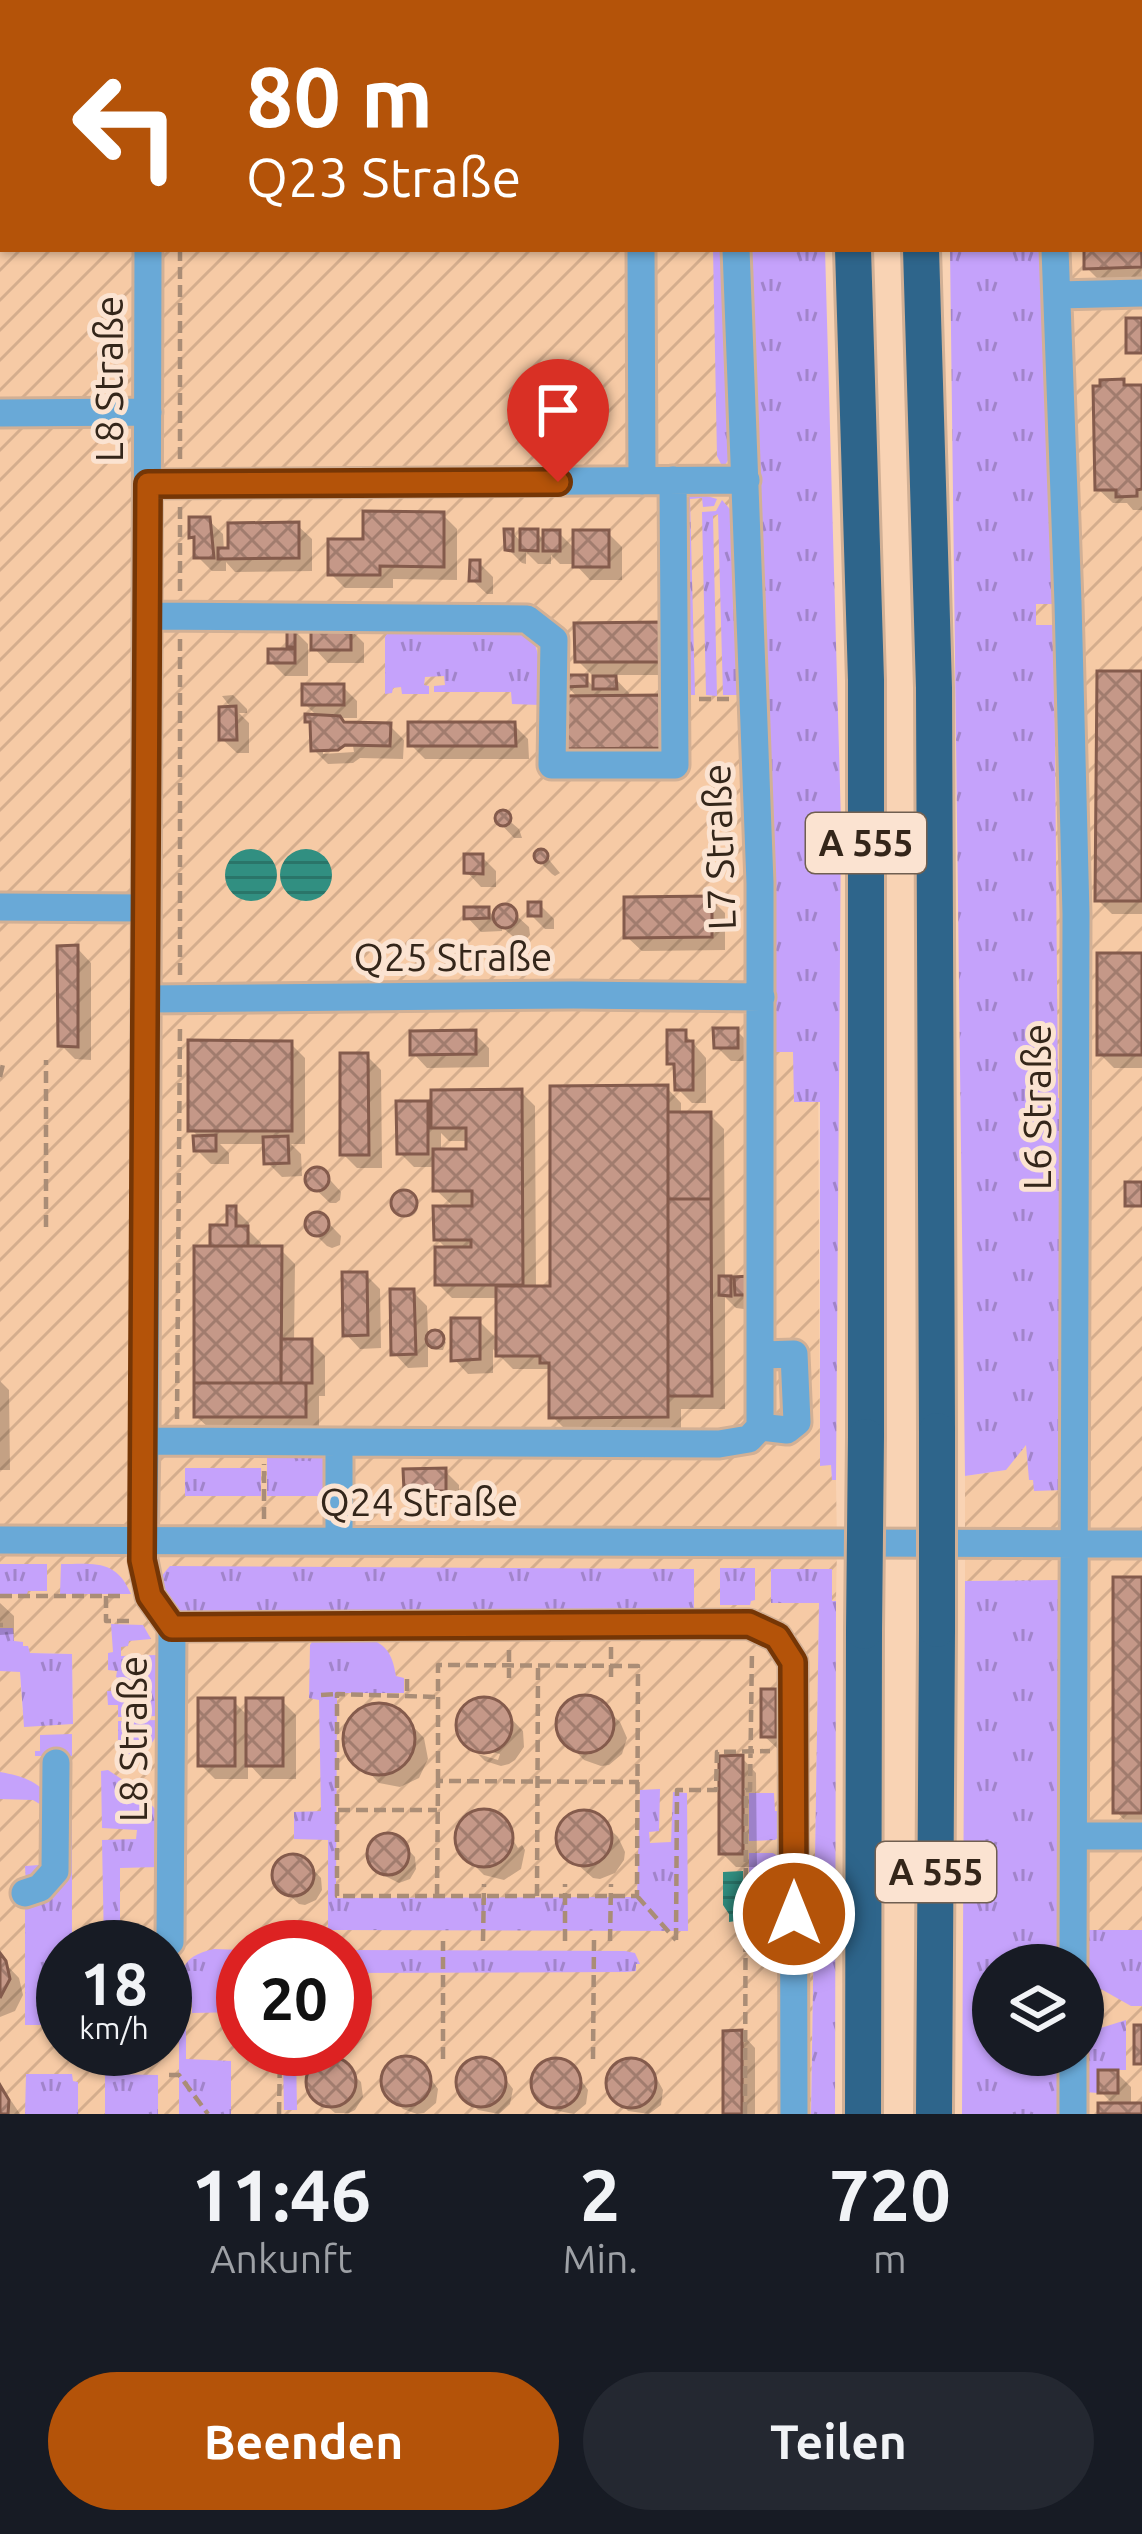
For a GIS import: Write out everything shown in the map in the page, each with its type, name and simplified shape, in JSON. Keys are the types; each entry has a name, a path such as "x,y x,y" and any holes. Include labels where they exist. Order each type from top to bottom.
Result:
{"highway":[{"name":"A 555","path":"853,252 866,680 863,2114"},
{"name":"A 555","path":"921,252 934,688 934,2114"}],"lane":[{"name":"L8 Straße","path":"148,252 142,1541 150,1596 170,1624 170,1920"},
{"path":"641,252 641,481"},
{"name":"L7 Straße","path":"339,1443 719,1444 754,1433 761,1355 760,883 707,480 736,252"},
{"name":"L6 Straße","path":"1055,252 1076,914 1073,1944"},
{"path":"1057,295 1142,293"},
{"path":"0,413 148,412"},
{"path":"147,616 527,619 554,640 552,765 675,765 707,480 148,484"},
{"path":"0,907 146,908"},
{"name":"Q25 Straße","path":"146,999 761,997"},
{"path":"145,1441 339,1443 339,1541"},
{"name":"Q24 Straße","path":"0,1540 1142,1544"},
{"path":"170,1624 765,1631 793,1662 794,2114"},
{"path":"25,1892 40,1888 55,1871 56,1763"},
{"path":"1075,1836 1142,1836"},
{"path":"1073,2076 1073,2114"}],"path":[{"path":"177,1441 180,252"},
{"path":"689,699 714,699"},
{"path":"0,1077 4,1060"},
{"path":"46,1060 46,1227"},
{"path":"263,1541 265,1442"},
{"path":"0,1596 150,1596"},
{"path":"106,1596 106,1621 170,1624"},
{"path":"745,2114 746,1790 750,1790 765,1631"},
{"path":"509,1664 509,1678"},
{"path":"437,1896 438,1665 638,1666 637,1896 676,1940 677,1790 716,1790 717,1752 794,1750"},
{"path":"537,1896 538,1665"},
{"path":"611,1665 611,1678"},
{"path":"564,1666 564,1677"},
{"path":"407,1679 407,1696"},
{"path":"338,1694 337,1897 637,1896"},
{"path":"321,1695 438,1696"},
{"path":"438,1780 639,1782"},
{"path":"338,1810 437,1810"},
{"path":"484,1884 484,1941"},
{"path":"565,1941 566,1884"},
{"path":"610,1884 610,1941"},
{"path":"593,2060 594,1940"},
{"path":"443,1941 443,2059"},
{"path":"180,2076 208,2114"},
{"path":"279,2114 280,2076"}],"shaded area":[{"path":"0,252 796,252 817,817 820,1465 831,1465 836,1480 837,1544 836,1601 819,1603 811,2114 0,2114 0,1671 20,1671 22,1709 32,1725 73,1723 72,1654 29,1653 13,1642 13,1628 0,1628"},
{"path":"979,252 1142,252 1142,1930 1087,1930 1095,1944 1046,1944 1044,1580 965,1581 965,1476 1006,1470"},
{"path":"1104,1959 1131,2006 1142,2006 1142,2114 1045,2114 1046,2076 1104,2076"}],"green space":[{"path":"713,252 726,252 731,456 723,468 717,456"},
{"path":"745,252 825,252 841,822 836,1480 832,1480 831,1465 820,1466 820,1102 794,1102 793,1052 772,1052"},
{"path":"950,252 1042,252 1053,604 1036,604 1036,625 1054,625 1058,1098 1063,1098 1063,1490 1034,1491 1026,1445 1006,1470 965,1476"},
{"path":"690,495 717,499 714,506 703,507 702,498 690,499 695,695 681,695 681,507"},
{"path":"722,500 735,515 744,695 723,695 718,514 713,516 717,696 706,695 702,512 716,511"},
{"path":"496,625 530,634 539,660 540,705 512,704 511,692 434,692 434,686 445,685 444,676 425,677 429,694 402,694 401,687 385,694 385,637 389,631"},
{"path":"314,1453 327,1461 329,1496 267,1496 267,1454"},
{"path":"185,1468 261,1468 261,1496 185,1496"},
{"path":"0,1564 47,1564 47,1591 0,1594"},
{"path":"61,1564 111,1569 131,1594 60,1594"},
{"path":"170,1566 694,1569 694,1613 179,1611 159,1585"},
{"path":"720,1568 755,1568 755,1600 750,1605 720,1605"},
{"path":"771,1569 832,1569 832,1601 836,1601 835,2114 811,2114 819,1603 771,1603"},
{"path":"1058,1580 1061,1590 1058,1944 972,1944 972,2076 1058,2076 1058,2114 962,2114 965,1581"},
{"path":"111,1624 143,1625 151,1639 129,1641 121,1647 121,1656 158,1655 160,1716 118,1717 118,1705 108,1705 107,1691 119,1688 122,1679 116,1677 117,1671 108,1670 108,1653 113,1652"},
{"path":"0,1628 13,1628 14,1641 23,1642 30,1653 72,1654 73,1724 24,1727 20,1672 0,1671"},
{"path":"363,1636 377,1642 387,1650 396,1676 404,1678 404,1693 337,1693 336,1898 637,1897 640,1790 660,1789 659,1831 649,1832 650,1843 671,1842 673,1792 687,1793 688,1931 372,1930 372,1920 328,1920 328,1840 294,1839 294,1812 321,1811 319,1700 309,1698 310,1645 315,1637"},
{"path":"159,1720 150,1744 127,1757 118,1741 118,1721"},
{"path":"72,1734 72,1756 35,1756 40,1751 40,1735"},
{"path":"108,1770 141,1792 159,1814 159,1867 120,1868 120,1920 103,1920 102,1840 136,1839 137,1830 102,1828 101,1771"},
{"path":"72,1771 72,1920 36,1920 36,2025 25,2025 25,1900 43,1894 65,1773"},
{"path":"0,1772 35,1783 49,1801 50,1862 26,1885 25,1866 39,1865 45,1858 43,1806 33,1800 0,1799"},
{"path":"749,1793 774,1793 782,1834 775,1840 749,1841"},
{"path":"749,1853 773,1853 781,1858 782,1876 772,1878 771,1870 765,1870 765,1881 749,1882"},
{"path":"765,1896 765,1930 749,1932 749,1897"},
{"path":"1086,1930 1142,1930 1142,2006 1131,2006 1104,1991 1104,1944 1086,1944"},
{"path":"216,1949 216,2013 192,2013 194,1956"},
{"path":"372,1950 635,1953 640,1964 636,1971 372,1973"},
{"path":"1126,2020 1126,2070 1104,2070 1104,2027"},
{"path":"192,2059 216,2060 216,2076 231,2076 231,2114 179,2114 179,2076 192,2076"},
{"path":"26,2074 72,2076 78,2082 78,2114 25,2114"},
{"path":"105,2076 158,2076 158,2114 105,2114"},
{"path":"283,2076 296,2076 297,2110 284,2110"},
{"path":"1085,2076 1099,2076 1098,2093 1085,2092"}],"water":[{"path":"251,849 269,857 277,875 269,893 251,901 233,893 225,875 233,857"},
{"path":"306,849 324,857 332,875 324,893 306,901 288,893 280,875 288,857"},
{"path":"743,1871 743,1905 736,1921 729,1922 723,1905 723,1872"}],"building":[{"path":"1084,252 1142,252 1142,267 1084,269"},
{"path":"1126,318 1142,318 1142,353 1126,353"},
{"path":"1124,379 1124,385 1142,385 1142,489 1137,496 1116,497 1116,490 1095,490 1093,386 1100,386 1100,380"},
{"path":"363,511 444,512 444,567 380,566 380,575 328,575 328,539 363,539"},
{"path":"189,517 210,517 214,558 194,558"},
{"path":"299,522 299,558 218,559 218,548 228,548 228,523"},
{"path":"504,529 513,529 513,551 505,550"},
{"path":"520,529 538,529 538,551 520,550"},
{"path":"543,530 560,530 560,551 543,551"},
{"path":"573,530 609,530 609,567 573,567"},
{"path":"470,560 480,560 480,581 469,581"},
{"path":"662,622 662,662 575,662 574,623"},
{"path":"311,626 351,626 351,650 311,650"},
{"path":"287,627 295,627 295,647 287,647"},
{"path":"268,649 295,649 295,663 268,663"},
{"path":"1097,671 1142,671 1142,901 1095,901"},
{"path":"563,675 587,675 587,686 563,687"},
{"path":"593,676 616,676 617,689 593,689"},
{"path":"302,684 344,684 344,705 302,705"},
{"path":"661,695 661,748 563,749 562,696"},
{"path":"236,706 237,740 219,740 219,707"},
{"path":"305,714 340,716 344,722 391,723 390,746 345,745 338,750 311,751 310,722 305,722"},
{"path":"408,722 515,722 516,746 408,746"},
{"path":"503,810 511,818 503,826 495,818"},
{"path":"541,849 548,856 541,863 534,856"},
{"path":"541,849 548,856 541,863 534,856"},
{"path":"464,854 483,854 483,874 464,873"},
{"path":"464,854 483,854 483,874 464,873"},
{"path":"712,896 712,937 624,938 624,897"},
{"path":"528,902 541,902 541,916 528,916"},
{"path":"528,902 541,902 541,916 528,916"},
{"path":"500,904 510,904 517,916 510,928 500,928 493,921 493,911"},
{"path":"500,904 510,904 517,916 510,928 500,928 493,921 493,911"},
{"path":"464,907 489,907 489,918 464,919"},
{"path":"464,907 489,907 489,918 464,919"},
{"path":"78,945 78,1047 58,1046 57,946"},
{"path":"1097,953 1142,953 1142,1055 1097,1055"},
{"path":"713,1028 738,1028 738,1048 714,1048"},
{"path":"476,1030 476,1054 410,1055 410,1031"},
{"path":"667,1030 686,1030 686,1041 693,1041 693,1090 675,1090 674,1064 667,1064"},
{"path":"188,1040 292,1041 292,1131 188,1131"},
{"path":"340,1053 368,1053 369,1155 340,1155"},
{"path":"668,1085 668,1417 549,1418 549,1363 540,1363 540,1356 496,1356 496,1286 550,1286 550,1086"},
{"path":"522,1089 523,1285 435,1285 435,1247 471,1247 471,1240 434,1240 433,1206 472,1206 472,1191 433,1191 433,1149 466,1149 466,1128 431,1128 431,1090"},
{"path":"396,1101 428,1101 428,1154 397,1154"},
{"path":"668,1112 711,1112 711,1199 668,1199"},
{"path":"216,1135 216,1151 194,1151 193,1136"},
{"path":"288,1136 289,1163 264,1164 263,1137"},
{"path":"317,1167 329,1179 317,1191 305,1179"},
{"path":"1125,1182 1142,1182 1142,1206 1125,1206"},
{"path":"404,1190 417,1203 404,1216 391,1203"},
{"path":"668,1199 711,1199 712,1396 668,1396"},
{"path":"227,1206 236,1206 236,1226 248,1226 248,1246 210,1246 210,1225 227,1225"},
{"path":"317,1212 329,1224 317,1236 305,1224"},
{"path":"194,1246 282,1246 281,1383 194,1383"},
{"path":"342,1272 367,1272 368,1335 343,1336"},
{"path":"719,1276 731,1276 731,1296 719,1295"},
{"path":"749,1276 749,1295 735,1295 734,1277"},
{"path":"390,1289 414,1289 416,1354 391,1355"},
{"path":"451,1318 480,1318 480,1359 451,1361"},
{"path":"435,1330 444,1339 435,1348 426,1339"},
{"path":"281,1339 312,1339 312,1383 281,1383"},
{"path":"194,1383 306,1383 306,1417 194,1417"},
{"path":"446,1468 446,1491 404,1491 403,1469"},
{"path":"1113,1577 1142,1577 1142,1813 1113,1813"},
{"path":"761,1689 776,1689 776,1737 761,1737"},
{"path":"585,1695 605,1704 614,1724 605,1744 585,1753 565,1744 556,1724 565,1704"},
{"path":"484,1697 504,1705 512,1725 504,1745 484,1753 464,1745 456,1725 464,1705"},
{"path":"198,1698 235,1698 235,1766 198,1766"},
{"path":"198,1698 235,1698 235,1766 198,1766"},
{"path":"246,1698 283,1698 283,1766 246,1766"},
{"path":"246,1698 283,1698 283,1766 246,1766"},
{"path":"379,1703 404,1714 415,1739 404,1764 379,1775 354,1764 343,1739 354,1714"},
{"path":"743,1755 743,1854 719,1854 719,1756"},
{"path":"484,1809 504,1818 513,1838 504,1858 484,1867 464,1858 455,1838 464,1818"},
{"path":"584,1810 604,1818 612,1838 604,1858 584,1866 564,1858 556,1838 564,1818"},
{"path":"388,1833 403,1839 409,1854 403,1869 388,1875 373,1869 367,1854 373,1839"},
{"path":"293,1854 308,1860 314,1875 308,1890 293,1896 278,1890 272,1875 278,1860"},
{"path":"0,1953 10,1979 0,1998"},
{"path":"1134,2025 1142,2025 1142,2064 1134,2064"},
{"path":"742,2030 742,2114 723,2114 723,2031"},
{"path":"406,2056 423,2064 431,2081 423,2098 406,2106 389,2098 381,2081 389,2064"},
{"path":"481,2057 498,2065 506,2082 498,2099 481,2107 464,2099 456,2082 464,2065"},
{"path":"556,2058 573,2066 581,2083 573,2100 556,2108 539,2100 531,2083 539,2066"},
{"path":"631,2058 648,2066 656,2083 648,2100 631,2108 614,2100 606,2083 614,2066"},
{"path":"1104,2070 1118,2070 1118,2093 1098,2093 1098,2076 1104,2076"},
{"path":"307,2076 355,2076 348,2099 331,2107 314,2099 306,2082"},
{"path":"0,2085 9,2100 8,2114 0,2114"},
{"path":"1098,2103 1142,2103 1142,2114 1098,2114"}],"route":[{"path":"558,482 148,484 142,1560 150,1596 172,1627 749,1624 777,1637 793,1662 794,1914"}]}
